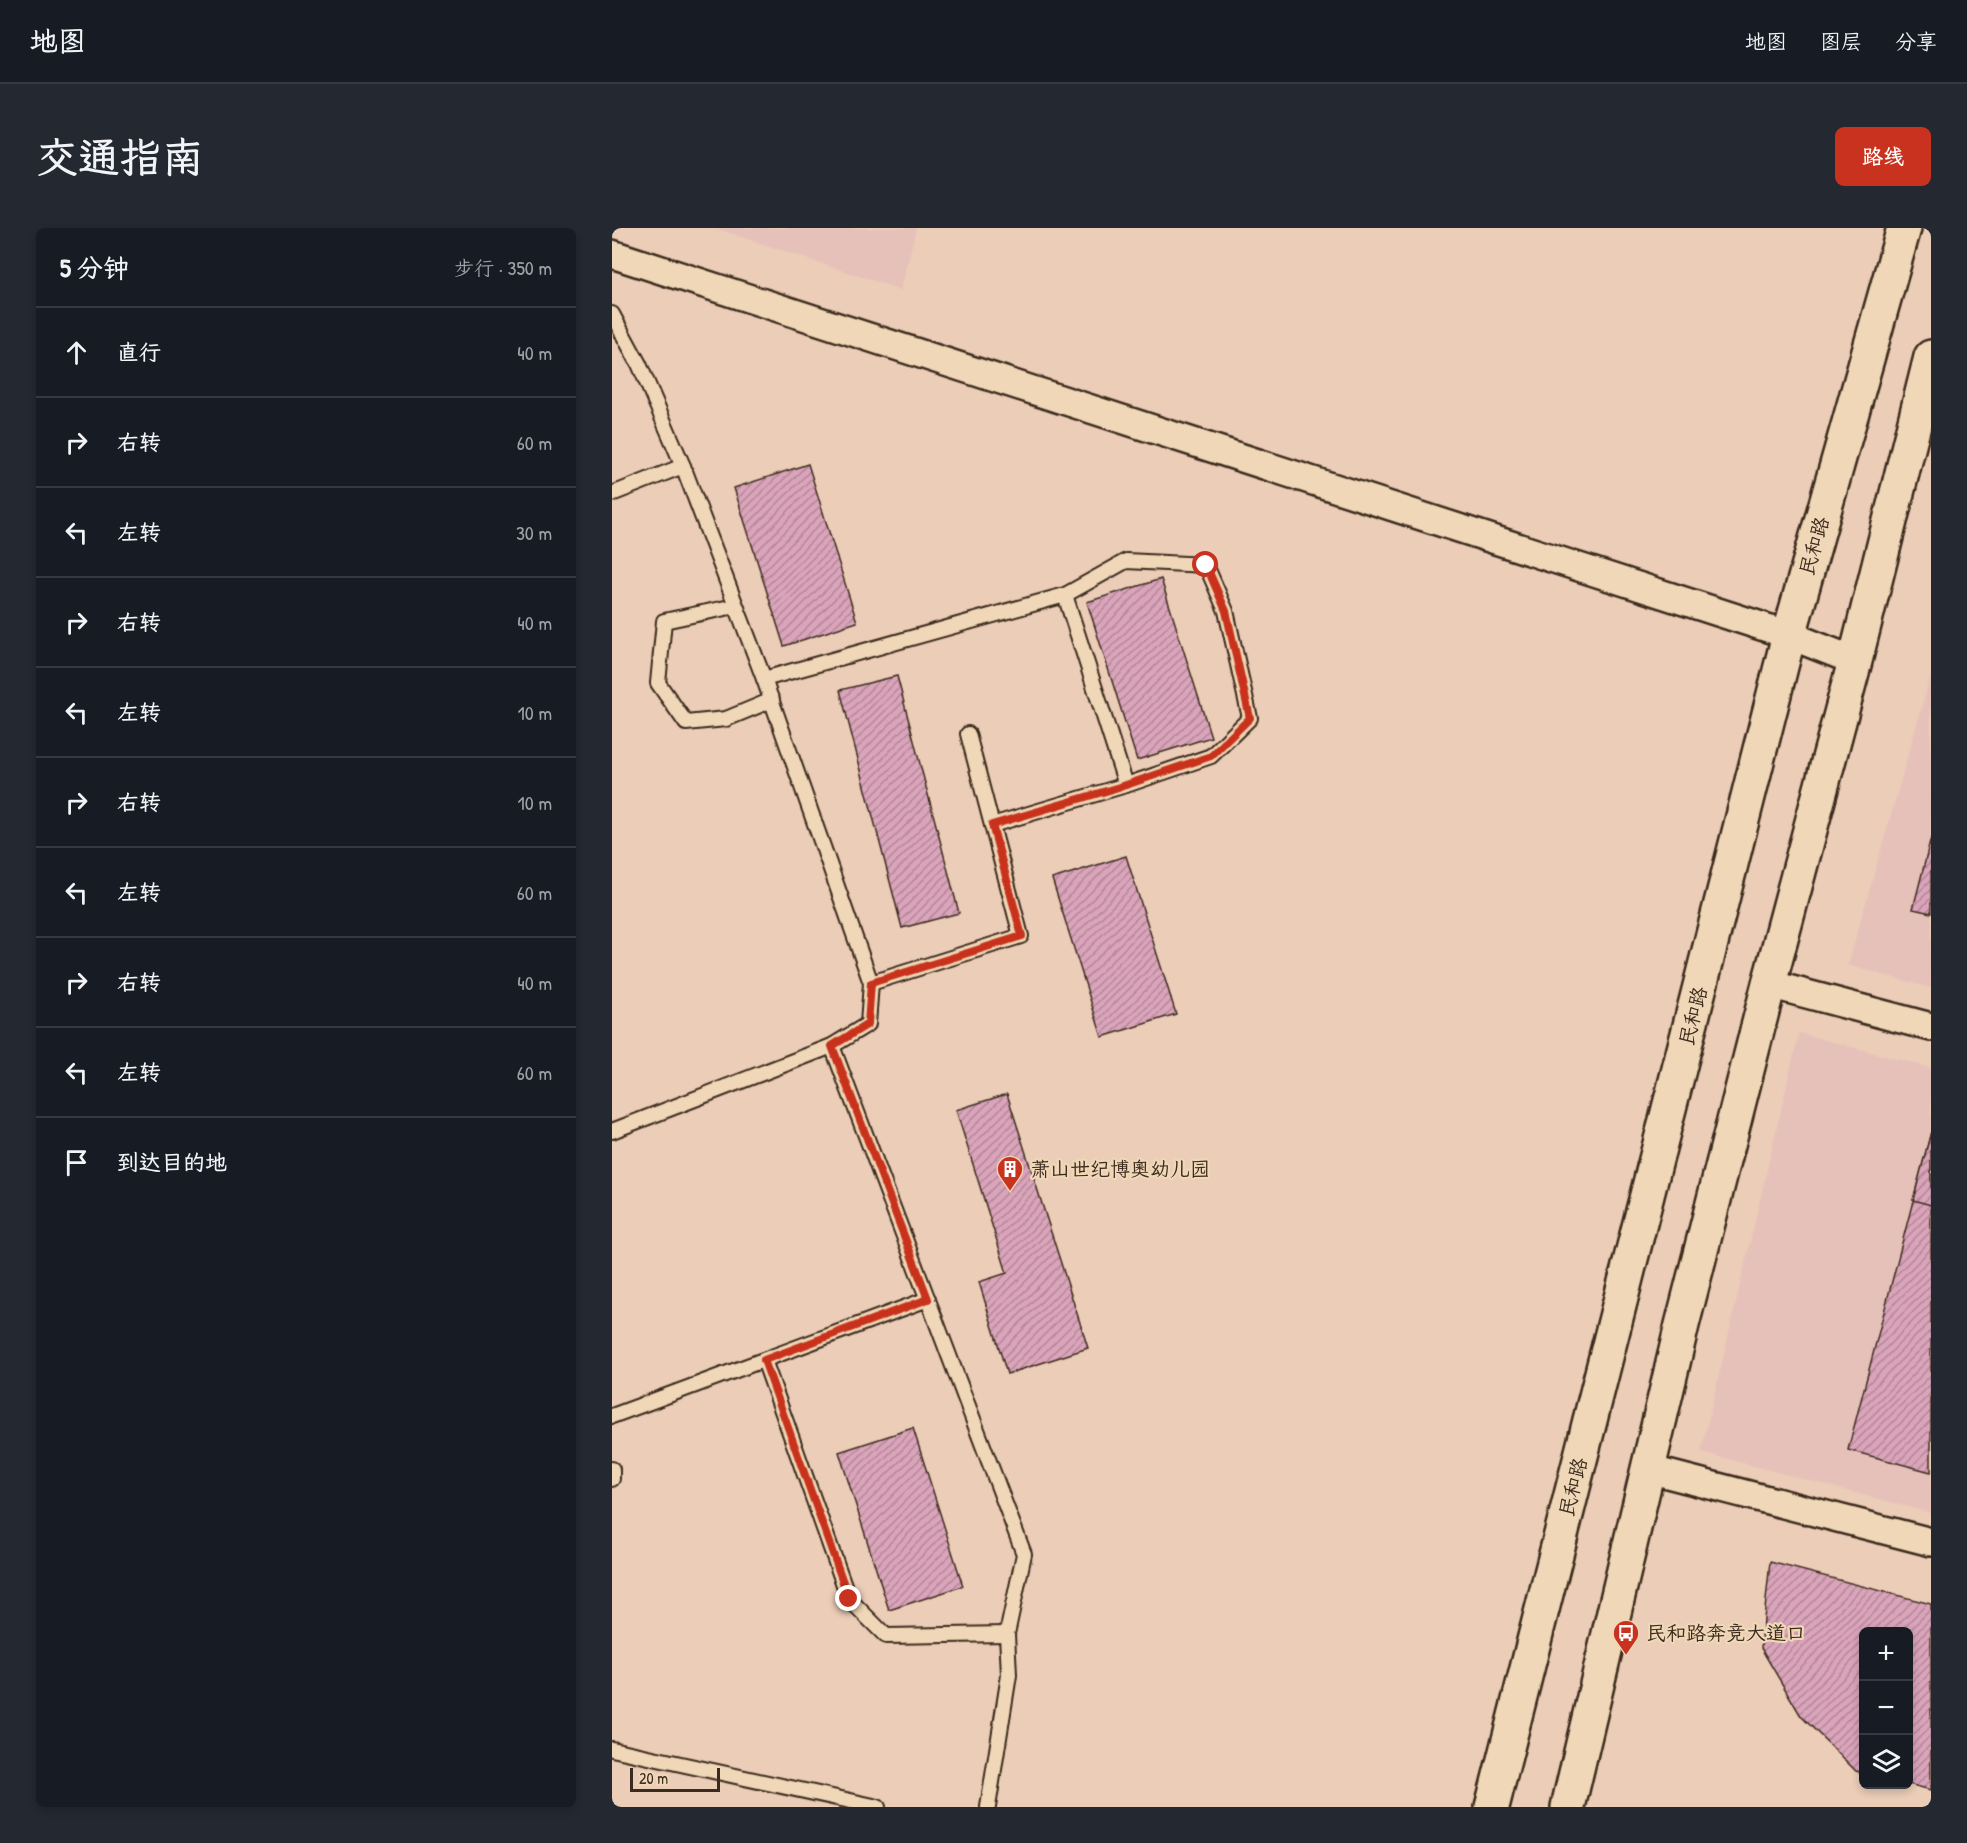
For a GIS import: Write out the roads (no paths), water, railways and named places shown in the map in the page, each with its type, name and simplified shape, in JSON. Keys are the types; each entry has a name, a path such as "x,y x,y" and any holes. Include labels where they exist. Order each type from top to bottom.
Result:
{"main road":[{"name":"民和路","path":"1492,1807 1789,635 1904,228"},
{"path":"1568,1807 1682,1325 1769,984 1855,662 1931,357"}],"street":[{"path":"612,254 1789,635 1855,662"},
{"path":"1769,984 1931,1028"},
{"path":"1648,1469 1931,1542"}],"lane":[{"path":"612,314 639,364 683,466 772,700 871,983 868,1024 832,1046 612,1131"},
{"path":"612,494 683,466"},
{"path":"764,679 1065,595 1126,561 1206,565 1226,611 1250,718 1211,756 1126,785 992,825"},
{"path":"1065,595 1126,785"},
{"path":"735,606 664,621 658,683 686,723 726,719 772,700"},
{"path":"871,983 1022,936 968,734"},
{"path":"832,1046 1024,1554 1007,1634 1009,1675 988,1807"},
{"path":"612,1416 928,1299"},
{"path":"764,1360 849,1599 886,1636 1007,1634"},
{"path":"612,1469 612,1479"},
{"path":"612,1749 878,1807"}],"place":[{"name":"萧山世纪博奥幼儿园","path":"1010,1192"},
{"name":"民和路奔竞大道口","path":"1626,1656"}]}
